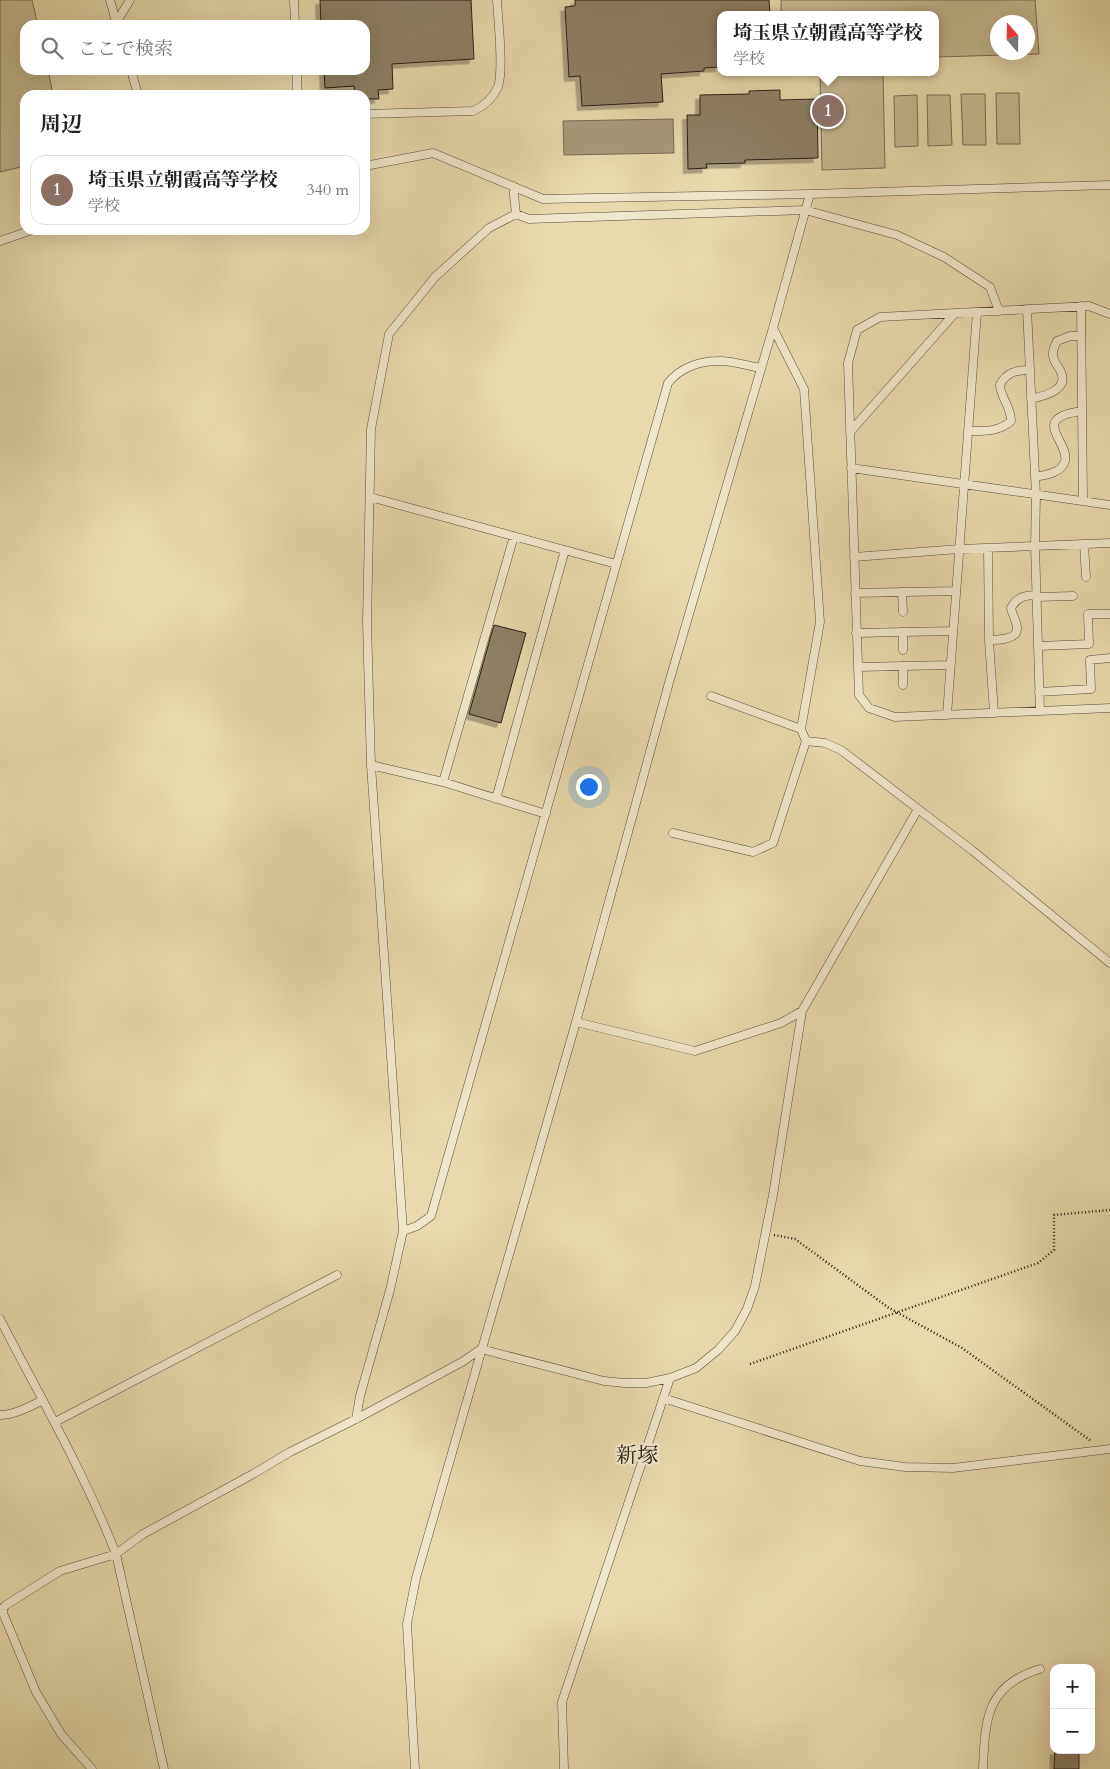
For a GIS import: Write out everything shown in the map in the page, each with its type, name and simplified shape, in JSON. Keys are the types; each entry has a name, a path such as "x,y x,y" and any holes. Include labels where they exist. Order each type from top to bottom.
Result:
{"lane":[{"path":"110,0 116,20"},
{"path":"119,20 130,0"},
{"path":"294,0 295,20"},
{"path":"370,114 474,111 483,106 492,97 498,86 497,0"},
{"path":"132,75 137,90"},
{"path":"297,75 298,90"},
{"path":"370,165 432,153 543,199 810,194 1110,185"},
{"path":"513,186 516,214"},
{"path":"415,1769 407,1624 416,1578 576,1022 670,679 773,328 810,194"},
{"path":"356,1419 360,1396 390,1290 403,1231 371,766 367,623 371,429 389,334 435,276 489,228 516,214 530,219 806,210 897,235 944,257 990,288 999,311"},
{"path":"0,241 20,234"},
{"path":"1081,306 1083,501"},
{"path":"1110,314 1089,306 1081,306 880,317 857,330 848,363 858,695 869,708 895,717 1110,708"},
{"path":"1027,309 1036,494 1035,546 1040,711"},
{"path":"946,715 977,312"},
{"path":"850,432 955,313"},
{"path":"673,833 753,852 773,843 806,741 802,729 820,622 804,389 773,328"},
{"path":"1031,398 1050,395 1061,382 1060,371 1053,357 1058,341 1070,336 1081,336"},
{"path":"403,1231 417,1226 432,1216 668,383 675,374 692,366 719,360 761,368"},
{"path":"968,431 996,429 1005,426 1011,421 1011,412 1002,395 1000,386 1007,375 1019,370 1030,370"},
{"path":"1035,477 1051,474 1061,467 1065,461 1065,454 1055,432 1054,426 1057,419 1064,414 1082,411"},
{"path":"851,468 1110,504"},
{"path":"370,497 616,564"},
{"path":"443,782 514,536"},
{"path":"854,557 959,549 1110,543"},
{"path":"1084,544 1086,577"},
{"path":"988,548 989,640 994,713"},
{"path":"496,799 565,550"},
{"path":"855,593 956,591"},
{"path":"902,592 902,612"},
{"path":"989,640 1008,638 1016,632 1018,628 1011,608 1018,599 1027,595 1073,596"},
{"path":"1038,646 1089,644 1088,614 1110,614"},
{"path":"856,633 953,631"},
{"path":"902,632 903,650"},
{"path":"1039,692 1090,689 1090,660 1110,658"},
{"path":"858,667 950,664"},
{"path":"903,666 903,685"},
{"path":"711,696 802,729"},
{"path":"806,741 825,744 842,750 973,851 1110,963"},
{"path":"371,766 443,782 546,814"},
{"path":"92,1769 61,1734 36,1692 2,1613 6,1605 60,1571 116,1554 142,1534 290,1452 462,1362 481,1349 604,1380 624,1383 646,1383 670,1378 696,1368 718,1350 735,1331 747,1309 755,1286 773,1195 802,1011 918,810"},
{"path":"576,1022 695,1051 781,1023 802,1011"},
{"path":"55,1422 337,1276"},
{"path":"0,1319 42,1401 55,1422 116,1554 164,1769"},
{"path":"564,1769 562,1702 670,1378"},
{"path":"663,1398 860,1461 904,1467 953,1468 1107,1450"},
{"path":"0,1415 27,1408 42,1401"},
{"path":"983,1769 986,1724 996,1698 1014,1680 1040,1669"}],"path":[{"path":"750,1364 1038,1263 1054,1250 1054,1215 1110,1210"},
{"path":"766,1233 795,1239 898,1312 962,1348 1107,1450"}],"shaded area":[{"path":"0,0 32,0 37,20 20,20 20,75 49,75 52,90 20,90 20,167 0,172"},
{"path":"781,0 1035,0 1039,54 1035,54 1035,15 990,15 990,55 939,57 939,11 781,11"},
{"path":"820,76 883,76 885,168 822,170"},
{"path":"996,93 1019,93 1020,144 997,144"},
{"path":"961,94 985,94 986,145 963,145"},
{"path":"917,95 918,146 895,147 894,96"},
{"path":"927,95 950,95 952,145 928,146"},
{"path":"673,119 674,153 564,155 563,121"}],"building":[{"path":"320,0 471,0 474,59 392,64 393,89 378,90 379,99 370,99 370,90 354,90 354,86 325,88 324,75 370,75 370,20 321,20"},
{"path":"575,0 769,0 770,11 717,11 717,67 704,68 704,71 661,74 663,102 582,106 580,76 569,77 565,7 575,6"},
{"path":"780,90 780,100 817,99 818,158 745,160 745,163 706,164 707,168 688,169 687,115 700,115 700,95 749,94 749,91"},
{"path":"494,625 526,633 501,723 469,714"},
{"path":"1055,1754 1079,1754 1079,1769 1054,1769"}],"place":[{"name":"埼玉県立朝霞高等学校","path":"828,111"}],"district":[{"name":"新塚","path":"637,1455"}]}
